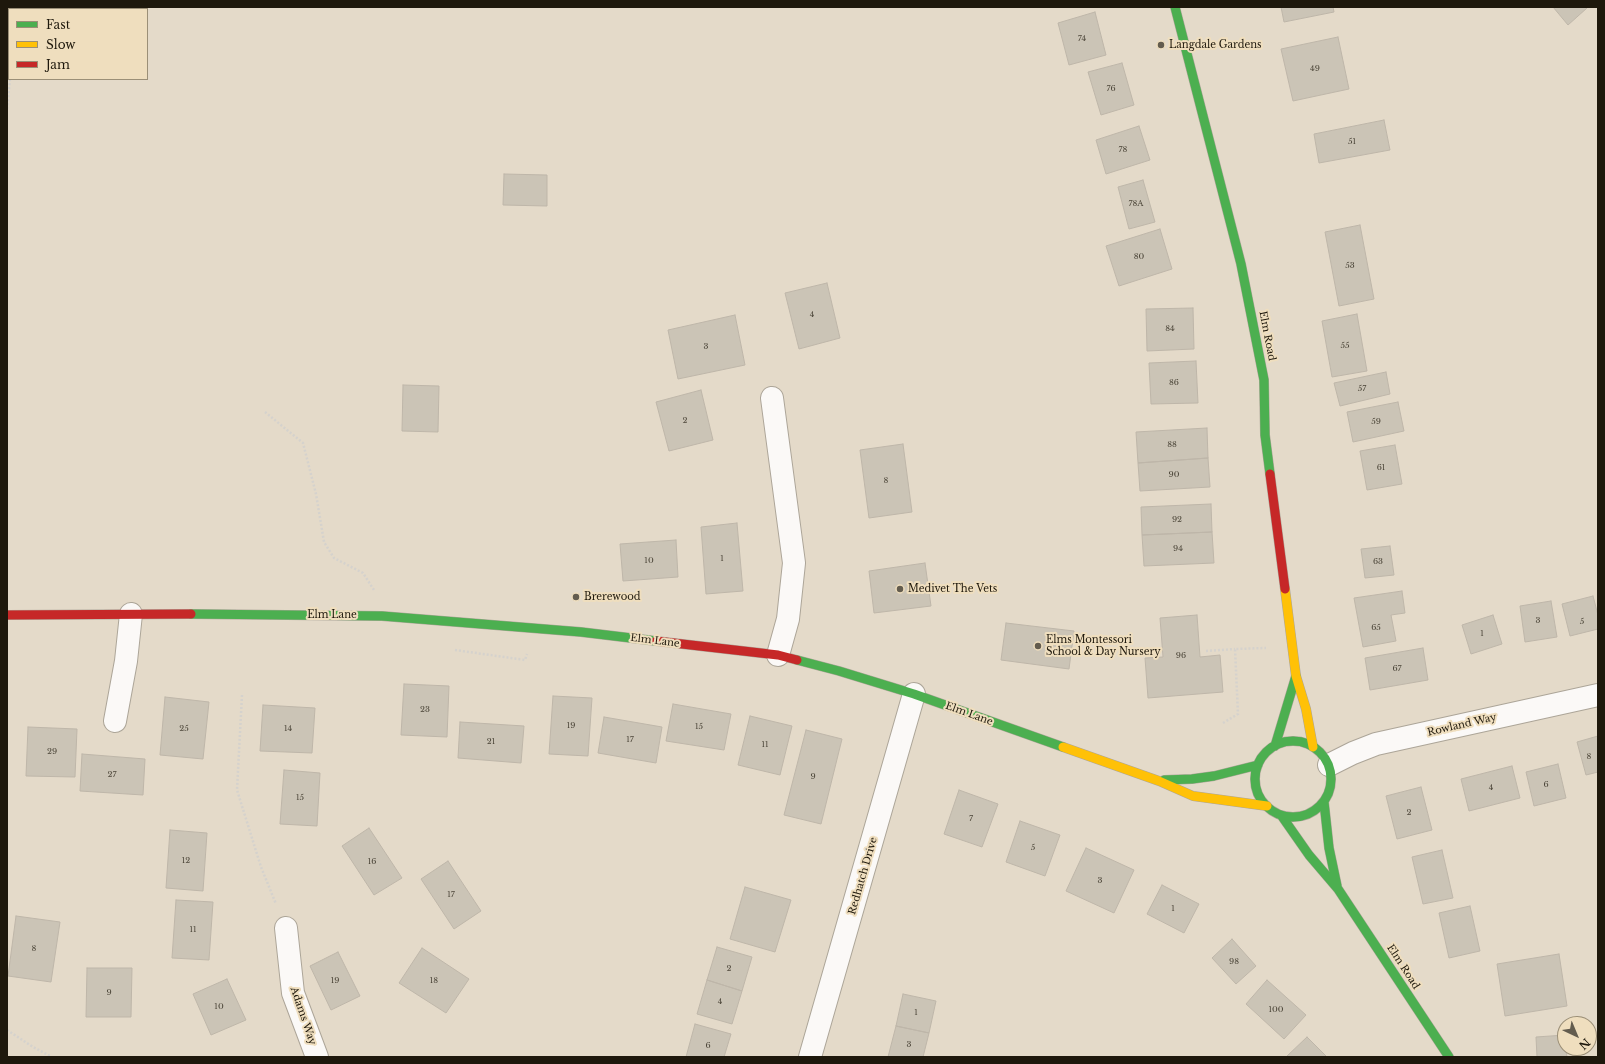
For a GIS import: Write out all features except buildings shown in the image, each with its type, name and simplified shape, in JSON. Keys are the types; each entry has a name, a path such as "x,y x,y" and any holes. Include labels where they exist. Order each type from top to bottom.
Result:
{"main road":[{"name":"Elm Road","path":"1175,7 1241,264 1264,380 1265,435 1296,676 1306,709 1313,747"},
{"name":"Elm Lane","path":"7,616 131,614 382,616 581,632 778,655 839,671 914,694 1159,781 1194,796 1267,806"},
{"name":"Elm Road","path":"1275,746 1296,676"},
{"path":"1288,742 1301,742 1313,747 1324,757 1329,765 1331,773 1328,795 1324,802 1305,816 1293,817 1281,815 1274,812 1260,797 1256,787 1258,765 1265,754 1275,746 1288,742"},
{"name":"Elm Lane","path":"1159,781 1214,776 1258,765"},
{"name":"Elm Road","path":"1324,802 1329,848 1338,889"},
{"name":"Elm Road","path":"1281,815 1309,855 1338,889 1449,1057"}],"street":[{"path":"772,398 794,563 788,619 778,655"},
{"path":"115,721 126,661 131,614"},
{"name":"Redhatch Drive","path":"810,1057 914,694"},
{"name":"Rowland Way","path":"1329,765 1376,744 1598,695"},
{"name":"Adams Way","path":"286,928 293,993 317,1057"}],"path":[{"path":"7,109 10,80"},
{"path":"265,412 303,443 316,494 324,542 334,558 363,573 374,590 382,616"},
{"path":"1206,651 1267,648"},
{"path":"1223,723 1238,714 1235,649"},
{"path":"242,695 237,790 261,867 286,928"},
{"path":"7,1030 33,1047 52,1057"}],"traffic: fast":[{"path":"1175,7 1241,264 1264,380 1265,435 1270,474"},
{"path":"191,614 382,616 581,632 656,641"},
{"path":"797,660 914,694 1063,747"},
{"path":"1275,746 1296,676"},
{"path":"1293,741 1307,744 1320,752 1328,765 1331,779 1328,793 1320,806 1307,814 1293,817 1279,814 1266,806 1258,793 1255,779 1258,765 1266,752 1279,744 1293,741"},
{"path":"1164,780 1192,779 1214,776 1258,765"},
{"path":"1324,802 1329,848 1337,886"},
{"path":"1281,815 1309,855 1338,889 1449,1057"}],"traffic: slow":[{"path":"1285,589 1296,676 1306,709 1313,747"},
{"path":"1063,747 1159,781 1193,796 1267,806"}],"traffic: jam":[{"path":"1270,474 1285,589"},
{"path":"7,615 191,614"},
{"path":"656,641 778,655 797,660"}],"place":[{"name":"Langdale Gardens","path":"1161,45"},
{"name":"Medivet The Vets","path":"900,589"},
{"name":"Brerewood","path":"576,597"},
{"name":"Elms Montessori School & Day Nursery","path":"1038,646"}]}
